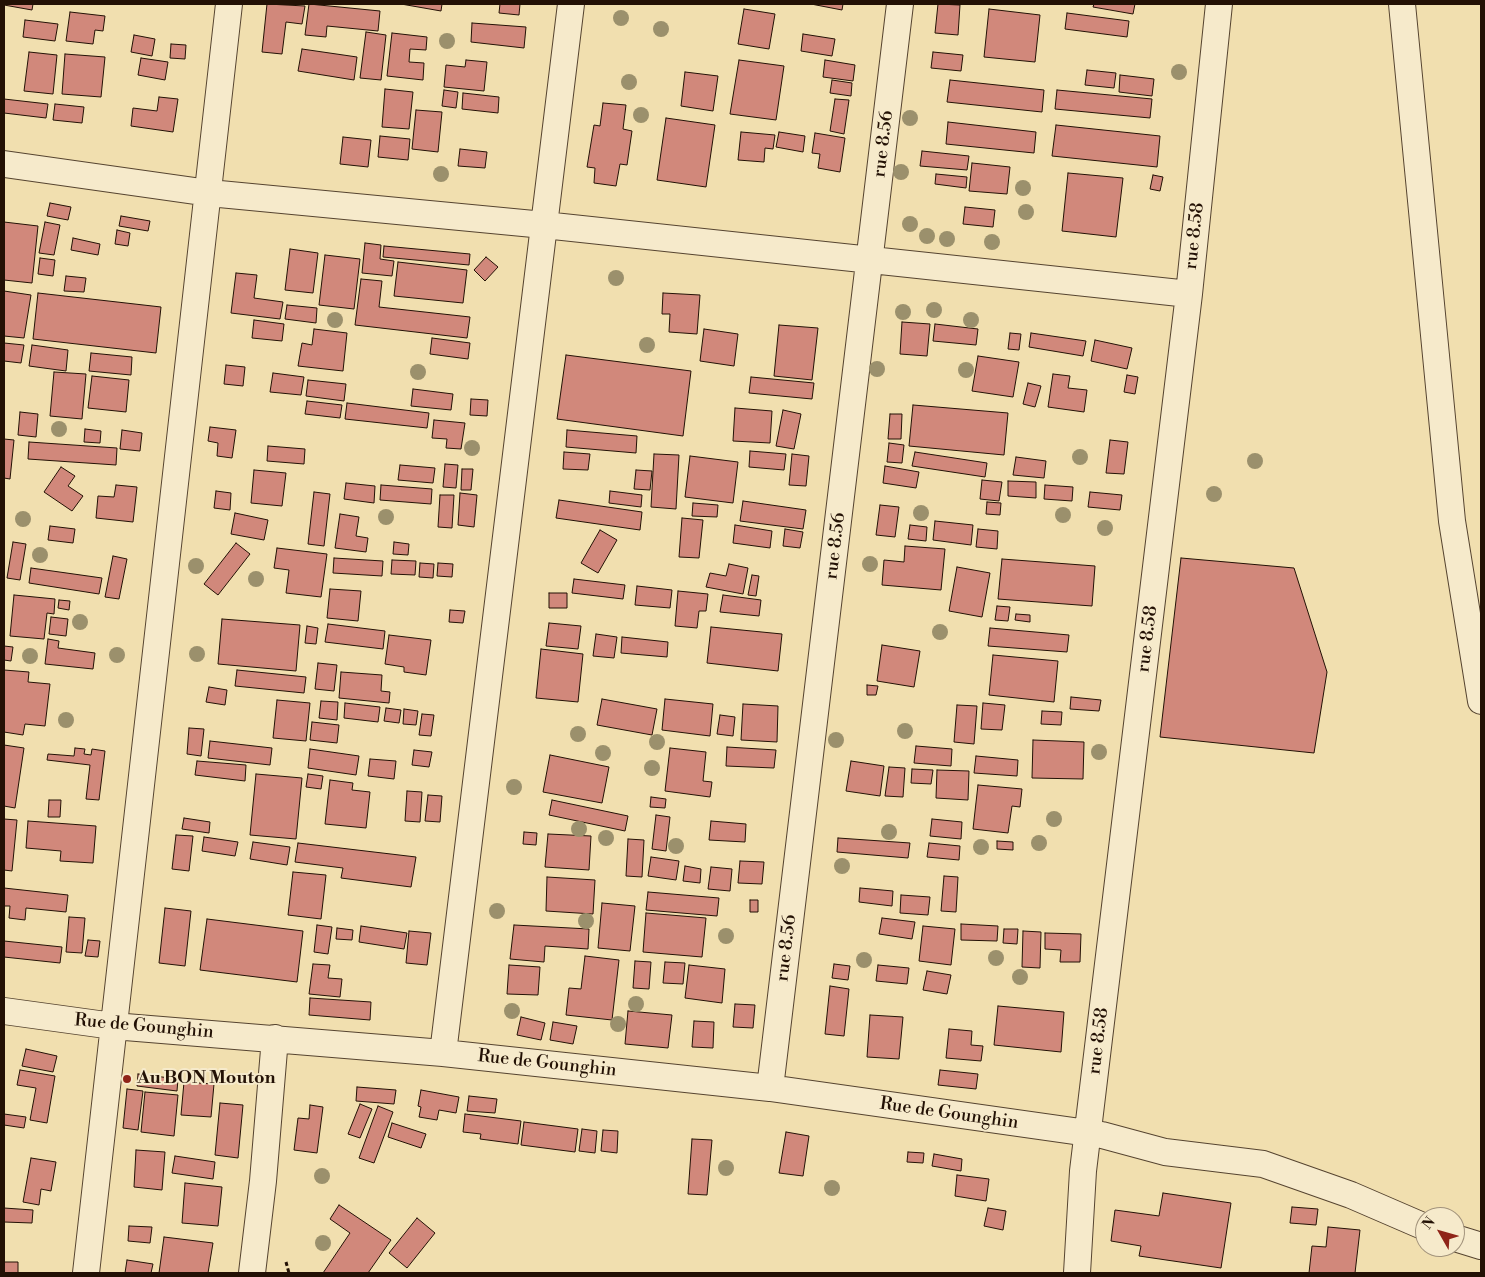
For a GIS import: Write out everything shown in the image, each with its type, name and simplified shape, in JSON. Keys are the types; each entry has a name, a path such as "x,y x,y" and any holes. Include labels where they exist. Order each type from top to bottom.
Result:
{"street":[{"path":"86,1273 229,4"},
{"path":"443,1053 571,4"},
{"name":"rue 8.56","path":"770,1088 900,4"},
{"name":"rue 8.58","path":"1077,1273 1083,1171 1189,294 1219,4"},
{"path":"1402,4 1452,521 1481,701"},
{"path":"4,164 209,193 544,225 1189,294"},
{"name":"Rue de Gounghin","path":"4,1011 113,1026 443,1053 770,1088 1102,1135 1165,1152 1263,1164 1351,1195 1415,1223"},
{"path":"252,1273 263,1181 275,1038"},
{"path":"1465,1241 1481,1246"}],"building":[{"path":"4,4 33,4 32,10"},
{"path":"267,4 305,6 302,24 286,22 282,54 262,52"},
{"path":"309,4 380,11 378,31 327,26 326,37 305,35"},
{"path":"401,4 442,4 441,11"},
{"path":"500,4 520,4 519,15 499,13"},
{"path":"811,4 843,4 842,10"},
{"path":"938,4 960,5 958,35 935,33"},
{"path":"1094,4 1135,4 1133,14 1093,7"},
{"path":"744,9 775,14 769,49 738,44"},
{"path":"989,9 1040,15 1035,62 984,57"},
{"path":"70,12 105,16 103,31 95,30 93,44 66,41"},
{"path":"1067,13 1129,21 1127,37 1065,29"},
{"path":"25,20 58,24 55,41 23,37"},
{"path":"472,23 526,27 524,48 471,42"},
{"path":"366,32 386,35 381,80 360,78"},
{"path":"392,33 427,37 426,50 410,49 409,62 424,63 423,80 387,76"},
{"path":"803,34 835,39 832,56 801,51"},
{"path":"134,35 155,39 152,56 131,52"},
{"path":"171,44 186,45 185,59 170,58"},
{"path":"302,49 357,57 354,80 298,71"},
{"path":"29,52 57,55 53,94 24,91"},
{"path":"933,52 963,55 961,71 931,68"},
{"path":"65,54 105,57 101,97 62,94"},
{"path":"141,58 168,62 165,80 138,75"},
{"path":"466,60 487,62 484,91 444,87 446,65 465,67"},
{"path":"739,60 784,66 776,120 730,114"},
{"path":"825,60 855,65 853,81 823,77"},
{"path":"1087,70 1116,73 1114,88 1085,85"},
{"path":"685,72 718,76 713,111 681,106"},
{"path":"1120,75 1154,79 1152,96 1119,92"},
{"path":"832,80 852,83 851,96 830,93"},
{"path":"950,80 1044,90 1042,112 947,102"},
{"path":"385,89 413,92 409,129 382,127"},
{"path":"444,90 458,92 456,108 442,106"},
{"path":"1057,90 1152,99 1150,118 1055,109"},
{"path":"463,93 499,97 498,113 462,109"},
{"path":"159,97 178,99 173,132 131,126 133,108 157,111"},
{"path":"4,99 48,104 46,118 4,113"},
{"path":"835,99 849,100 844,134 830,131"},
{"path":"603,103 626,105 623,129 632,131 627,165 620,164 616,186 594,183 595,168 587,167 594,125 600,126"},
{"path":"55,104 84,107 82,123 53,120"},
{"path":"416,110 442,112 438,152 412,149"},
{"path":"666,118 715,125 706,187 657,180"},
{"path":"948,122 1036,132 1034,153 946,144"},
{"path":"1056,125 1160,136 1157,167 1052,156"},
{"path":"741,132 775,135 773,149 765,148 764,162 738,160"},
{"path":"779,132 805,136 803,152 776,147"},
{"path":"815,133 845,138 840,172 818,168 820,154 812,153"},
{"path":"380,136 410,139 408,160 378,157"},
{"path":"343,137 371,140 368,167 340,164"},
{"path":"460,149 487,152 485,168 458,166"},
{"path":"922,151 969,156 967,170 920,166"},
{"path":"972,163 1010,167 1007,194 969,191"},
{"path":"1068,173 1123,178 1116,237 1062,231"},
{"path":"936,174 967,177 966,188 935,184"},
{"path":"1153,175 1163,177 1160,191 1150,189"},
{"path":"50,203 71,207 68,220 47,216"},
{"path":"965,207 995,210 993,227 963,224"},
{"path":"121,216 150,221 148,231 119,226"},
{"path":"4,222 38,226 32,283 4,280"},
{"path":"45,222 60,225 54,255 39,253"},
{"path":"117,230 130,233 128,246 115,244"},
{"path":"73,238 100,244 98,255 71,250"},
{"path":"365,243 381,245 380,259 394,261 392,276 362,273"},
{"path":"384,246 470,254 469,265 383,257"},
{"path":"290,249 318,253 313,293 285,290"},
{"path":"325,255 360,259 354,309 319,305"},
{"path":"486,257 498,267 485,281 474,270"},
{"path":"40,258 55,260 53,276 38,274"},
{"path":"398,262 467,270 463,303 394,296"},
{"path":"236,273 257,275 254,298 283,302 280,319 231,313"},
{"path":"66,276 86,278 84,292 64,291"},
{"path":"361,279 382,281 379,307 470,317 467,338 355,325"},
{"path":"4,291 31,295 24,338 4,336"},
{"path":"38,293 161,307 156,353 33,339"},
{"path":"663,293 700,295 697,334 669,332 670,314 662,314"},
{"path":"287,305 317,308 316,323 285,319"},
{"path":"254,320 284,324 282,341 252,338"},
{"path":"902,322 930,324 927,356 900,354"},
{"path":"935,324 978,329 976,345 933,341"},
{"path":"779,325 818,328 812,380 774,376"},
{"path":"314,329 347,333 343,371 298,366 302,343 312,345"},
{"path":"704,329 738,334 734,366 700,361"},
{"path":"1010,333 1021,334 1019,350 1008,349"},
{"path":"1031,333 1086,341 1083,356 1029,347"},
{"path":"432,338 470,343 468,359 430,354"},
{"path":"1095,340 1132,348 1127,369 1091,361"},
{"path":"4,343 24,345 21,363 4,361"},
{"path":"32,345 68,350 66,371 29,366"},
{"path":"91,353 132,357 131,375 89,371"},
{"path":"566,355 691,371 683,436 557,419"},
{"path":"978,356 1019,362 1013,397 972,391"},
{"path":"226,365 245,367 243,386 224,384"},
{"path":"54,372 86,374 82,419 50,416"},
{"path":"273,373 304,377 301,395 270,392"},
{"path":"1053,374 1070,376 1068,388 1087,390 1084,412 1048,407"},
{"path":"1127,375 1138,377 1135,394 1124,392"},
{"path":"92,376 129,380 126,412 88,408"},
{"path":"751,377 814,383 812,399 749,393"},
{"path":"308,380 346,384 344,401 306,396"},
{"path":"1028,383 1041,386 1035,407 1023,404"},
{"path":"413,389 453,394 451,410 411,406"},
{"path":"471,399 488,400 487,416 470,415"},
{"path":"307,401 342,405 340,418 305,414"},
{"path":"347,403 429,413 427,428 345,419"},
{"path":"913,405 1008,413 1004,455 909,446"},
{"path":"735,408 772,411 770,443 733,441"},
{"path":"783,410 801,414 794,449 776,446"},
{"path":"20,412 38,414 36,437 18,435"},
{"path":"890,414 902,414 901,439 888,439"},
{"path":"434,420 465,423 461,449 446,448 447,439 432,438"},
{"path":"210,427 236,430 232,458 217,456 218,443 208,441"},
{"path":"85,429 101,431 100,443 84,442"},
{"path":"122,430 142,433 140,451 120,449"},
{"path":"567,430 637,436 636,453 566,447"},
{"path":"4,439 14,440 10,479 4,478"},
{"path":"1110,440 1128,442 1124,474 1106,473"},
{"path":"29,442 117,448 116,465 28,459"},
{"path":"889,443 904,445 902,463 887,462"},
{"path":"268,446 305,449 304,464 267,461"},
{"path":"750,451 786,454 784,470 749,467"},
{"path":"564,452 590,454 588,470 563,469"},
{"path":"915,452 987,463 985,477 912,466"},
{"path":"654,454 679,455 676,509 651,507"},
{"path":"792,454 809,456 806,486 789,485"},
{"path":"690,456 738,462 733,503 685,497"},
{"path":"1016,457 1046,461 1044,478 1013,475"},
{"path":"445,464 458,465 456,488 443,487"},
{"path":"400,465 435,468 433,483 398,480"},
{"path":"885,466 919,472 916,488 883,483"},
{"path":"61,467 75,476 68,486 83,496 72,511 44,492"},
{"path":"462,469 473,469 471,490 461,490"},
{"path":"254,470 286,473 282,506 251,503"},
{"path":"636,470 652,471 650,490 634,489"},
{"path":"982,480 1002,482 999,501 980,499"},
{"path":"1008,481 1036,482 1036,498 1008,496"},
{"path":"346,483 375,486 374,503 344,499"},
{"path":"116,485 137,487 133,522 96,518 98,496 114,497"},
{"path":"381,485 432,489 431,504 380,500"},
{"path":"1045,485 1073,487 1072,501 1044,499"},
{"path":"216,491 231,493 230,510 214,508"},
{"path":"610,491 642,495 641,507 609,503"},
{"path":"314,492 330,494 324,546 308,544"},
{"path":"1090,492 1122,495 1120,510 1088,507"},
{"path":"460,493 477,495 474,527 458,525"},
{"path":"440,495 454,495 452,528 438,527"},
{"path":"559,500 642,512 640,530 556,518"},
{"path":"743,501 806,510 803,529 740,521"},
{"path":"987,502 1001,503 1000,515 986,514"},
{"path":"693,503 718,505 717,517 692,516"},
{"path":"880,505 899,507 895,537 876,535"},
{"path":"235,513 268,520 264,540 231,534"},
{"path":"340,514 359,517 356,536 368,538 366,552 335,548"},
{"path":"682,518 703,520 699,558 679,557"},
{"path":"935,521 973,525 971,545 933,540"},
{"path":"735,525 772,531 770,548 733,543"},
{"path":"910,525 927,527 926,541 908,539"},
{"path":"50,526 75,529 73,543 48,540"},
{"path":"785,529 803,532 800,548 783,546"},
{"path":"978,529 998,531 997,549 976,547"},
{"path":"600,530 617,540 598,573 581,563"},
{"path":"13,542 26,544 20,580 7,578"},
{"path":"394,542 409,544 408,555 393,554"},
{"path":"236,543 250,554 218,595 204,584"},
{"path":"905,546 945,549 941,590 882,585 884,560 904,562"},
{"path":"277,548 327,554 321,597 286,593 289,570 274,568"},
{"path":"113,556 127,559 119,599 105,597"},
{"path":"334,558 383,561 382,576 333,573"},
{"path":"1181,558 1294,568 1327,672 1314,753 1160,737"},
{"path":"1002,559 1095,566 1092,606 998,599"},
{"path":"392,560 416,561 415,575 391,574"},
{"path":"420,563 434,564 433,578 419,577"},
{"path":"438,563 453,564 452,577 437,576"},
{"path":"729,564 748,568 743,594 706,587 710,573 726,576"},
{"path":"957,567 990,573 982,617 949,611"},
{"path":"31,568 102,578 99,594 29,583"},
{"path":"752,575 759,576 756,596 748,595"},
{"path":"574,579 625,585 623,599 572,593"},
{"path":"637,586 672,590 670,608 635,605"},
{"path":"330,589 361,591 358,621 327,618"},
{"path":"678,591 708,594 706,611 699,611 697,628 675,626"},
{"path":"549,593 567,593 567,608 549,608"},
{"path":"14,595 55,599 54,614 47,613 44,639 10,636"},
{"path":"723,595 761,600 759,616 720,612"},
{"path":"59,600 70,601 69,610 58,608"},
{"path":"997,606 1010,607 1008,621 995,620"},
{"path":"450,610 465,611 463,623 449,622"},
{"path":"1016,614 1030,615 1030,622 1015,620"},
{"path":"51,617 68,619 66,636 49,634"},
{"path":"222,619 300,625 296,671 218,664"},
{"path":"549,623 581,626 578,649 546,646"},
{"path":"328,624 385,631 383,649 325,642"},
{"path":"307,626 318,628 316,644 305,643"},
{"path":"711,627 782,634 778,671 707,663"},
{"path":"990,628 1069,635 1067,652 988,646"},
{"path":"596,634 617,637 614,658 593,656"},
{"path":"389,635 431,640 426,675 404,672 404,667 385,664"},
{"path":"622,637 668,642 667,657 621,653"},
{"path":"48,639 59,641 58,648 95,653 93,669 45,664"},
{"path":"882,645 920,651 914,687 877,681"},
{"path":"4,646 13,647 11,661 4,660"},
{"path":"541,649 583,654 578,702 536,698"},
{"path":"993,655 1058,661 1054,702 989,695"},
{"path":"318,663 337,665 334,691 315,689"},
{"path":"4,670 29,672 28,682 50,684 45,726 25,724 23,735 4,732"},
{"path":"237,670 306,677 304,693 235,686"},
{"path":"341,672 382,675 381,691 390,692 389,703 339,698"},
{"path":"867,685 878,686 876,695 867,695"},
{"path":"209,687 227,690 225,705 206,702"},
{"path":"1071,697 1101,700 1099,711 1070,709"},
{"path":"602,699 657,709 652,735 597,725"},
{"path":"665,699 713,704 710,736 662,730"},
{"path":"277,700 310,703 306,741 273,738"},
{"path":"321,701 338,702 337,720 319,718"},
{"path":"345,703 380,707 378,722 344,718"},
{"path":"983,703 1005,705 1002,730 981,729"},
{"path":"743,704 778,706 777,742 741,740"},
{"path":"957,705 977,706 974,744 954,742"},
{"path":"386,708 401,710 399,723 384,721"},
{"path":"404,709 418,711 416,725 403,724"},
{"path":"1042,711 1062,712 1061,725 1041,724"},
{"path":"422,714 434,715 431,736 419,735"},
{"path":"720,715 735,717 733,736 717,734"},
{"path":"312,722 339,725 337,743 310,740"},
{"path":"189,728 204,729 201,756 187,754"},
{"path":"1033,740 1084,742 1083,779 1032,778"},
{"path":"210,741 272,748 270,765 208,758"},
{"path":"4,745 24,748 15,808 4,806"},
{"path":"916,746 952,749 951,766 914,763"},
{"path":"727,747 776,750 774,768 726,766"},
{"path":"75,748 85,749 84,754 91,755 92,749 105,751 99,800 86,799 90,765 47,760 48,754 74,756"},
{"path":"670,748 706,752 703,781 712,782 710,797 665,791"},
{"path":"310,749 359,756 356,775 308,768"},
{"path":"414,750 432,752 429,767 412,765"},
{"path":"550,755 609,767 602,803 543,792"},
{"path":"976,756 1018,760 1017,776 974,773"},
{"path":"370,759 396,761 394,779 368,776"},
{"path":"197,761 246,765 245,781 195,775"},
{"path":"851,761 884,766 880,796 846,791"},
{"path":"889,767 905,768 903,797 885,796"},
{"path":"912,769 933,770 931,784 911,783"},
{"path":"937,770 969,771 968,800 936,798"},
{"path":"256,774 302,778 296,839 250,835"},
{"path":"308,774 323,776 321,789 306,787"},
{"path":"330,780 353,783 352,790 370,792 366,828 325,824"},
{"path":"978,785 1022,789 1020,807 1012,806 1008,833 973,829"},
{"path":"407,791 422,792 420,822 405,821"},
{"path":"428,795 442,796 440,822 425,821"},
{"path":"651,797 666,799 665,808 650,807"},
{"path":"49,800 61,800 60,817 48,817"},
{"path":"552,800 628,816 625,831 549,815"},
{"path":"656,815 670,817 666,851 652,849"},
{"path":"184,818 210,822 209,833 182,829"},
{"path":"4,819 17,820 12,871 4,870"},
{"path":"932,819 962,822 961,839 930,836"},
{"path":"28,821 96,826 93,863 60,861 61,851 26,848"},
{"path":"711,821 746,824 745,842 709,840"},
{"path":"524,832 537,833 536,845 523,844"},
{"path":"548,834 591,836 589,870 545,867"},
{"path":"176,835 193,836 189,871 172,869"},
{"path":"204,837 238,842 235,856 202,851"},
{"path":"838,838 910,843 908,858 837,852"},
{"path":"628,839 644,840 642,877 626,876"},
{"path":"997,841 1013,842 1013,850 997,849"},
{"path":"253,842 290,847 287,865 250,859"},
{"path":"298,843 416,857 411,887 341,878 343,868 295,862"},
{"path":"929,843 960,846 959,860 927,857"},
{"path":"651,857 679,861 676,880 648,876"},
{"path":"740,861 764,862 762,884 738,883"},
{"path":"685,866 701,869 700,883 683,881"},
{"path":"711,867 732,869 730,891 708,889"},
{"path":"293,872 326,875 321,919 288,915"},
{"path":"944,876 958,877 956,912 941,911"},
{"path":"547,877 595,880 593,914 546,911"},
{"path":"4,888 68,895 66,912 26,908 25,920 9,918 10,906 4,906"},
{"path":"860,888 893,891 892,906 859,902"},
{"path":"648,892 719,898 717,916 646,910"},
{"path":"901,895 930,897 928,915 900,913"},
{"path":"750,900 758,900 758,912 750,912"},
{"path":"602,903 635,906 630,951 598,948"},
{"path":"165,908 191,911 185,966 159,963"},
{"path":"646,913 706,918 702,957 643,952"},
{"path":"69,917 85,918 82,953 66,952"},
{"path":"882,918 915,922 912,939 879,934"},
{"path":"207,919 303,931 297,982 200,970"},
{"path":"961,924 998,926 997,941 961,940"},
{"path":"317,925 332,927 328,954 314,952"},
{"path":"514,925 589,929 588,949 545,946 544,962 510,959"},
{"path":"361,926 407,933 404,949 359,942"},
{"path":"923,926 955,929 951,965 919,961"},
{"path":"337,928 353,930 352,940 336,939"},
{"path":"1004,929 1018,929 1017,944 1003,943"},
{"path":"409,931 431,933 427,965 406,963"},
{"path":"1023,931 1041,932 1040,968 1022,967"},
{"path":"1045,933 1081,934 1080,962 1060,962 1061,950 1045,949"},
{"path":"88,940 100,941 98,957 85,956"},
{"path":"4,941 62,947 60,963 4,957"},
{"path":"585,956 619,960 612,1020 566,1015 569,988 581,989"},
{"path":"635,961 651,962 649,989 633,988"},
{"path":"665,962 685,963 683,984 663,983"},
{"path":"313,964 330,965 328,978 342,979 340,997 309,994"},
{"path":"834,964 850,966 848,980 832,978"},
{"path":"509,965 540,967 538,995 507,994"},
{"path":"689,965 725,969 722,1003 685,998"},
{"path":"878,965 909,968 907,984 876,981"},
{"path":"927,971 951,975 947,994 923,990"},
{"path":"830,986 849,989 844,1036 825,1034"},
{"path":"310,998 371,1002 370,1020 309,1015"},
{"path":"735,1004 755,1005 753,1028 733,1027"},
{"path":"998,1006 1064,1012 1061,1052 994,1045"},
{"path":"628,1011 672,1015 668,1048 625,1044"},
{"path":"870,1015 903,1017 899,1059 867,1057"},
{"path":"521,1017 545,1023 541,1040 517,1035"},
{"path":"694,1021 714,1022 713,1048 692,1047"},
{"path":"553,1022 577,1026 573,1044 550,1040"},
{"path":"949,1029 972,1031 971,1045 983,1046 981,1061 946,1058"},
{"path":"26,1049 57,1056 53,1072 22,1066"},
{"path":"20,1070 55,1076 47,1123 30,1120 36,1088 17,1085"},
{"path":"940,1070 978,1074 976,1089 938,1085"},
{"path":"138,1074 178,1079 177,1091 137,1086"},
{"path":"184,1082 214,1084 211,1117 181,1115"},
{"path":"357,1087 396,1090 394,1104 356,1101"},
{"path":"127,1089 143,1091 138,1130 123,1128"},
{"path":"421,1090 459,1097 456,1113 439,1110 437,1120 419,1117 421,1107 418,1106"},
{"path":"145,1092 178,1095 174,1136 141,1132"},
{"path":"469,1096 497,1099 495,1113 467,1111"},
{"path":"220,1103 243,1105 238,1158 215,1155"},
{"path":"360,1104 372,1109 360,1138 348,1134"},
{"path":"310,1105 323,1107 317,1153 294,1150 298,1118 309,1119"},
{"path":"378,1106 393,1112 374,1163 359,1158"},
{"path":"4,1114 26,1117 24,1128 4,1125"},
{"path":"465,1114 521,1121 518,1144 480,1139 481,1134 463,1132"},
{"path":"524,1122 578,1129 575,1152 521,1145"},
{"path":"392,1123 426,1134 421,1148 388,1137"},
{"path":"582,1129 597,1131 595,1153 579,1151"},
{"path":"603,1130 618,1131 617,1153 601,1151"},
{"path":"786,1132 809,1136 803,1176 779,1173"},
{"path":"692,1139 712,1140 707,1195 688,1194"},
{"path":"136,1150 165,1152 162,1190 134,1187"},
{"path":"908,1152 924,1153 923,1163 907,1162"},
{"path":"934,1154 962,1159 961,1171 932,1166"},
{"path":"175,1156 215,1162 213,1179 172,1173"},
{"path":"31,1158 56,1162 51,1191 41,1189 39,1205 23,1202"},
{"path":"957,1175 989,1179 986,1201 955,1196"},
{"path":"185,1183 222,1187 218,1226 182,1223"},
{"path":"1163,1193 1231,1203 1221,1268 1139,1256 1141,1246 1111,1241 1115,1210 1159,1216"},
{"path":"339,1205 391,1240 368,1273 323,1273 350,1233 330,1219"},
{"path":"1292,1207 1318,1209 1316,1225 1290,1223"},
{"path":"4,1208 33,1210 32,1223 4,1222"},
{"path":"988,1208 1006,1211 1003,1230 984,1226"},
{"path":"417,1218 435,1233 407,1268 389,1253"},
{"path":"129,1226 152,1227 150,1243 128,1241"},
{"path":"1328,1227 1360,1230 1355,1273 1309,1273 1312,1246 1326,1247"},
{"path":"164,1237 213,1243 208,1273 159,1273"},
{"path":"127,1260 153,1264 151,1273 125,1273"},
{"path":"4,1262 18,1262 18,1273 4,1273"}],"place":[{"name":"Au BON Mouton","path":"127,1079"}]}
